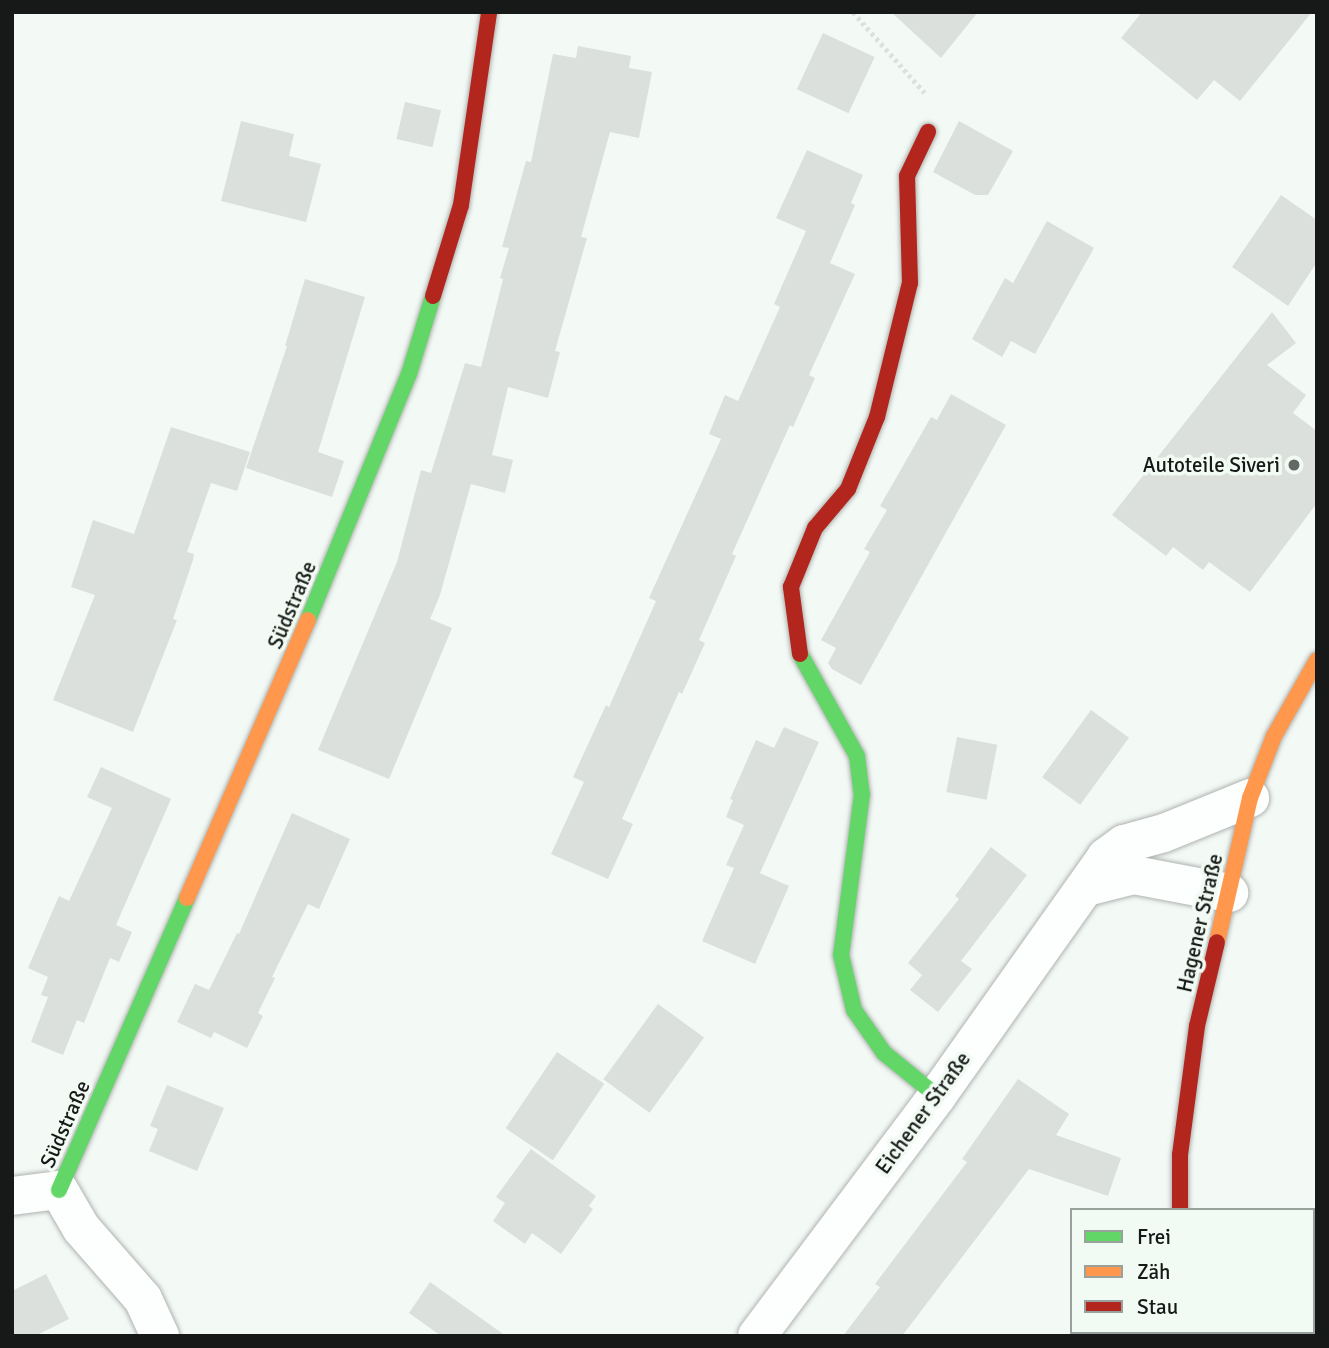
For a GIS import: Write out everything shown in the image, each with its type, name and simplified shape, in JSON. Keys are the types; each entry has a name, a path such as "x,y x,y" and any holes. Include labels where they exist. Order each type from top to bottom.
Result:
{"street":[{"name":"Südstraße","path":"59,1190 298,647 409,374 461,205 489,12"},
{"path":"928,132 907,176 910,283 877,417 848,489 815,528 791,587 801,659 857,756 862,794 841,955 854,1010 884,1053 937,1096"},
{"name":"Hagener Straße","path":"1180,1208 1180,1155 1197,1026 1250,798 1274,736 1317,660"},
{"name":"Eichener Straße","path":"757,1336 937,1096 1106,857 1124,844 1164,833 1250,798"},
{"path":"1086,887 1134,875 1229,893"},
{"path":"12,1196 59,1190 81,1228 143,1299 160,1336"}],"path":[{"path":"853,12 925,92 928,132"}],"building":[{"path":"891,12 978,12 941,58"},
{"path":"1142,12 1312,12 1240,101 1214,80 1197,100 1121,38"},
{"path":"823,33 875,57 848,113 797,89"},
{"path":"578,46 631,56 629,68 652,72 639,138 610,132 581,237 587,238 555,351 560,352 548,398 508,387 492,455 513,460 505,493 471,484 440,595 430,619 452,628 389,779 318,750 397,562 421,470 431,473 465,363 481,367 509,248 502,247 526,161 531,162 553,54 576,58"},
{"path":"405,102 441,110 433,147 396,139"},
{"path":"241,121 294,134 289,156 321,164 306,222 221,201"},
{"path":"959,121 1013,151 988,195 975,195 933,172"},
{"path":"807,150 863,175 851,203 855,205 830,263 855,274 809,375 815,378 793,427 790,425 732,554 736,556 699,640 705,643 682,694 679,692 622,819 633,824 608,879 551,854 584,782 573,777 606,705 609,707 656,601 649,598 721,439 709,434 725,395 738,401 780,307 774,304 806,231 776,218"},
{"path":"1281,195 1317,220 1317,262 1288,306 1232,267"},
{"path":"1047,221 1094,248 1035,354 1011,341 1002,357 972,339 1005,278 1013,283"},
{"path":"305,279 365,297 318,452 344,461 332,497 246,468 287,346"},
{"path":"1272,312 1296,343 1267,365 1306,395 1293,413 1317,431 1317,503 1250,592 1209,562 1203,570 1173,547 1166,556 1112,515"},
{"path":"951,394 1006,425 861,685 832,669 828,663 836,648 821,640 870,552 864,549 887,510 880,506 931,417 937,420"},
{"path":"171,427 250,452 237,491 211,483 187,552 194,554 173,619 177,620 133,732 53,700 95,595 71,587 93,520 134,534"},
{"path":"1091,710 1129,738 1080,805 1042,777"},
{"path":"784,727 819,742 760,873 789,886 755,964 702,941 734,868 726,865 744,825 726,817 733,800 730,799 756,740 774,748"},
{"path":"957,737 997,745 987,800 946,792"},
{"path":"101,767 171,799 116,925 132,932 119,962 110,958 84,1023 77,1020 63,1055 31,1042 48,997 41,995 48,977 28,968 59,896 69,901 112,808 87,797"},
{"path":"292,813 350,839 319,909 308,904 272,977 275,978 258,1013 263,1016 247,1048 214,1032 211,1038 177,1022 195,984 209,990 237,933 239,934"},
{"path":"991,847 1027,875 961,961 972,969 938,1012 910,990 922,975 908,963 959,899 955,896"},
{"path":"658,1004 704,1038 649,1113 603,1079"},
{"path":"557,1052 604,1084 553,1160 506,1128"},
{"path":"1018,1079 1069,1114 1056,1135 1121,1158 1108,1196 1029,1169 902,1336 843,1336 880,1287 875,1284 967,1162 962,1159"},
{"path":"167,1085 224,1108 197,1171 149,1151 158,1129 150,1126"},
{"path":"531,1149 596,1196 589,1206 593,1209 561,1254 532,1233 525,1244 493,1221 505,1203 496,1197"},
{"path":"46,1274 69,1319 35,1336 12,1336 12,1291"},
{"path":"430,1282 506,1336 441,1336 409,1313"}],"traffic: fast":[{"path":"308,620 409,374 433,296"},
{"path":"800,654 857,756 862,794 841,955 854,1010 884,1053 937,1096"},
{"path":"59,1190 187,898"}],"traffic: slow":[{"path":"187,898 308,620"},
{"path":"1217,942 1250,798 1274,736 1317,660"}],"traffic: jam":[{"path":"433,296 461,205 489,12"},
{"path":"800,654 791,587 815,528 848,489 877,417 910,283 907,176 928,132"},
{"path":"1180,1208 1180,1155 1197,1026 1217,942"}],"place":[{"name":"Autoteile Siveri","path":"1294,465"}]}
